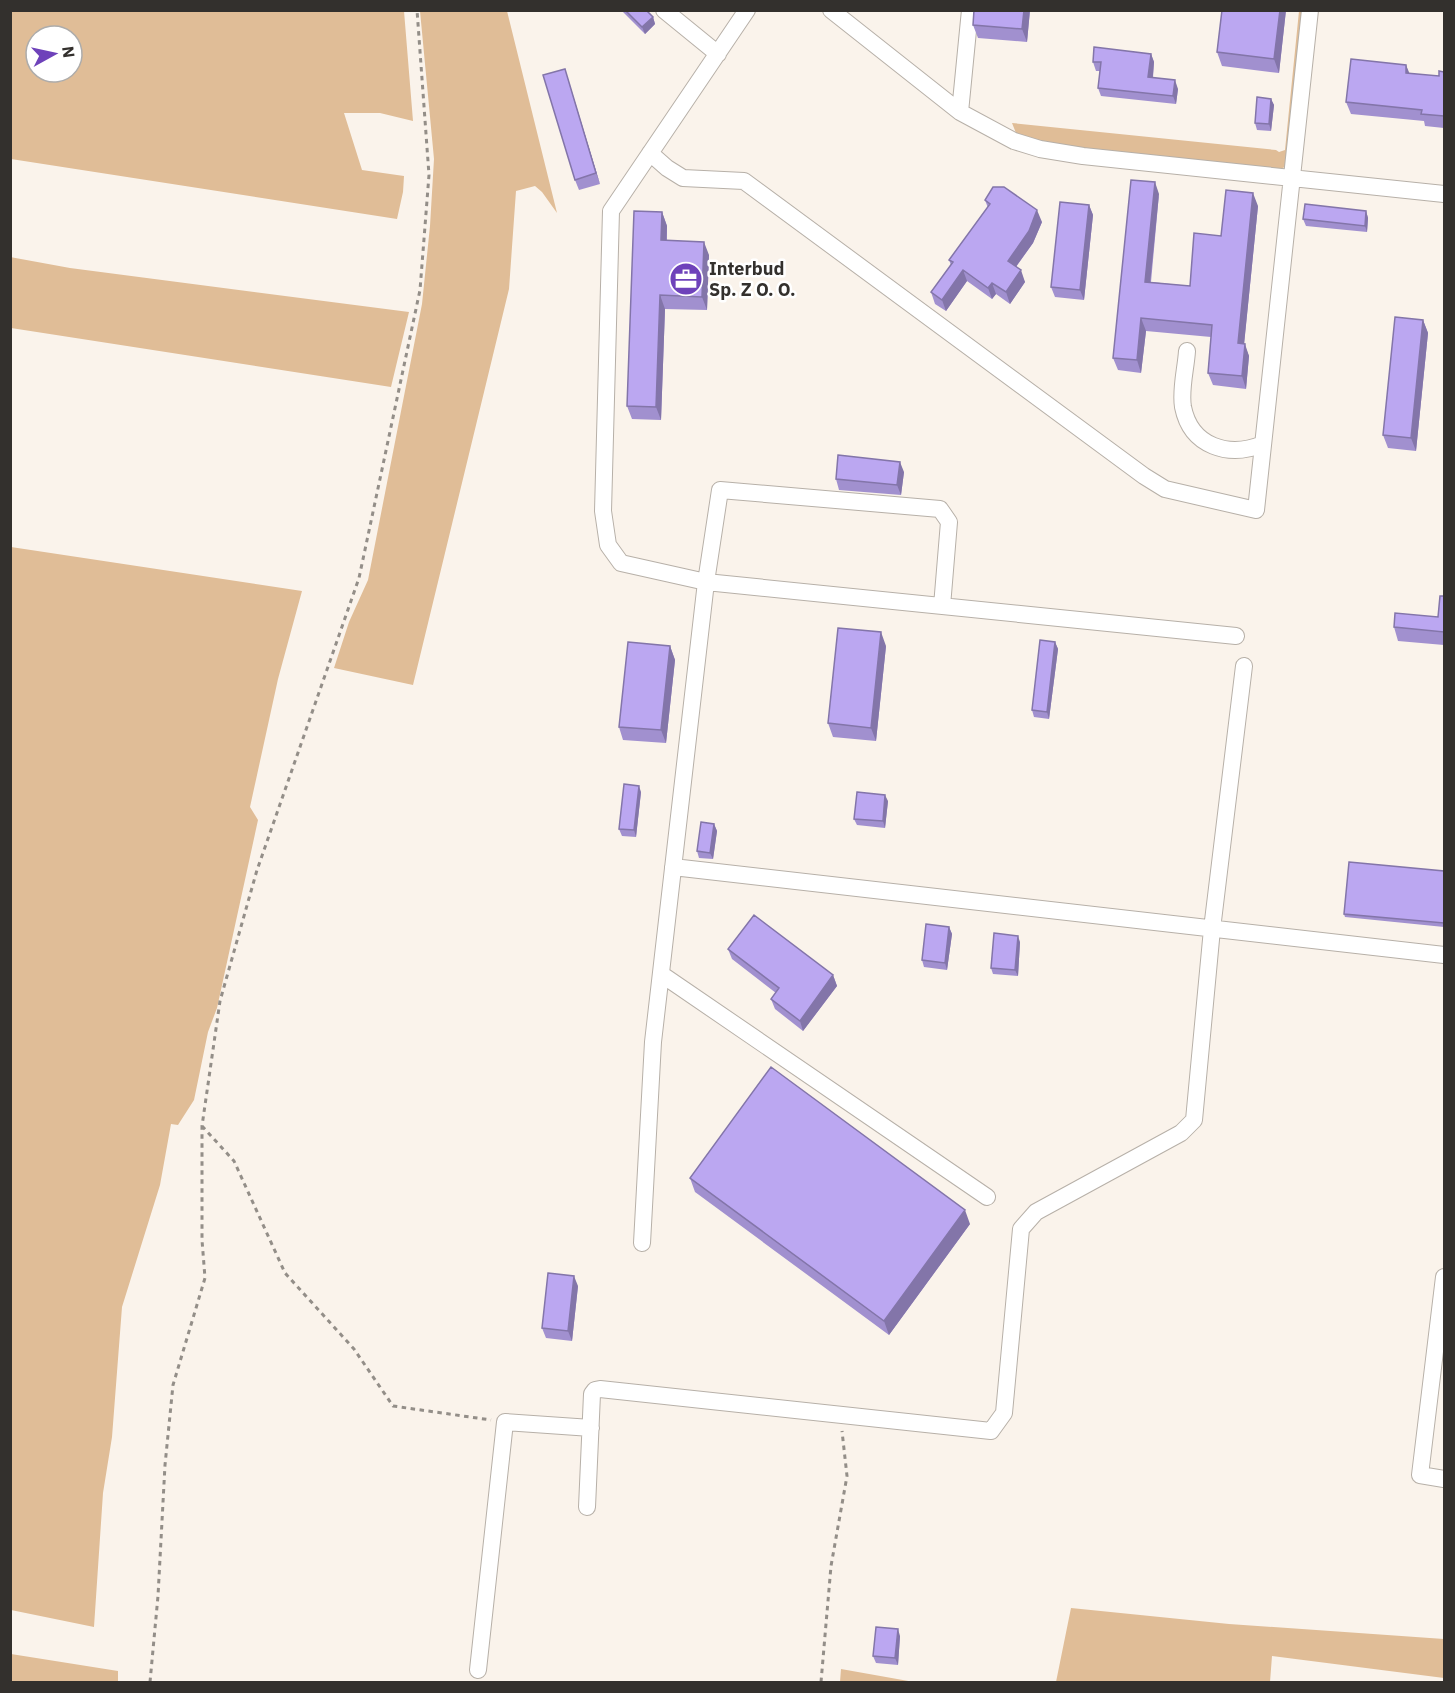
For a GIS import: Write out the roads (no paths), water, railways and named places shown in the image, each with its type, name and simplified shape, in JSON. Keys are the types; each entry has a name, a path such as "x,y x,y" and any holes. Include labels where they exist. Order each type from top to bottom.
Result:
{"lane":[{"path":"664,10 718,54"},
{"path":"747,10 610,211 603,511 608,544 621,563 706,582 1236,636"},
{"path":"831,10 960,112 1014,141 1040,149 1083,156 1444,194"},
{"path":"960,112 970,10"},
{"path":"650,153 683,178 744,181 1144,476 1165,489 1256,510 1310,10"},
{"path":"1187,351 1183,404 1192,427 1212,445 1224,449 1250,450 1263,444"},
{"path":"642,1243 653,1042 706,582 720,490 940,509 949,522 942,606"},
{"path":"587,1507 592,1394 595,1390 600,1389 991,1431 1004,1413 1021,1229 1036,1212 1181,1133 1194,1120 1212,929 1244,666"},
{"path":"673,867 1444,956"},
{"path":"661,974 987,1197"},
{"path":"1444,1277 1420,1475 1444,1479"},
{"path":"478,1670 505,1422 591,1428"}],"place":[{"name":"Interbud Sp. Z O. O.","path":"686,279"}]}
